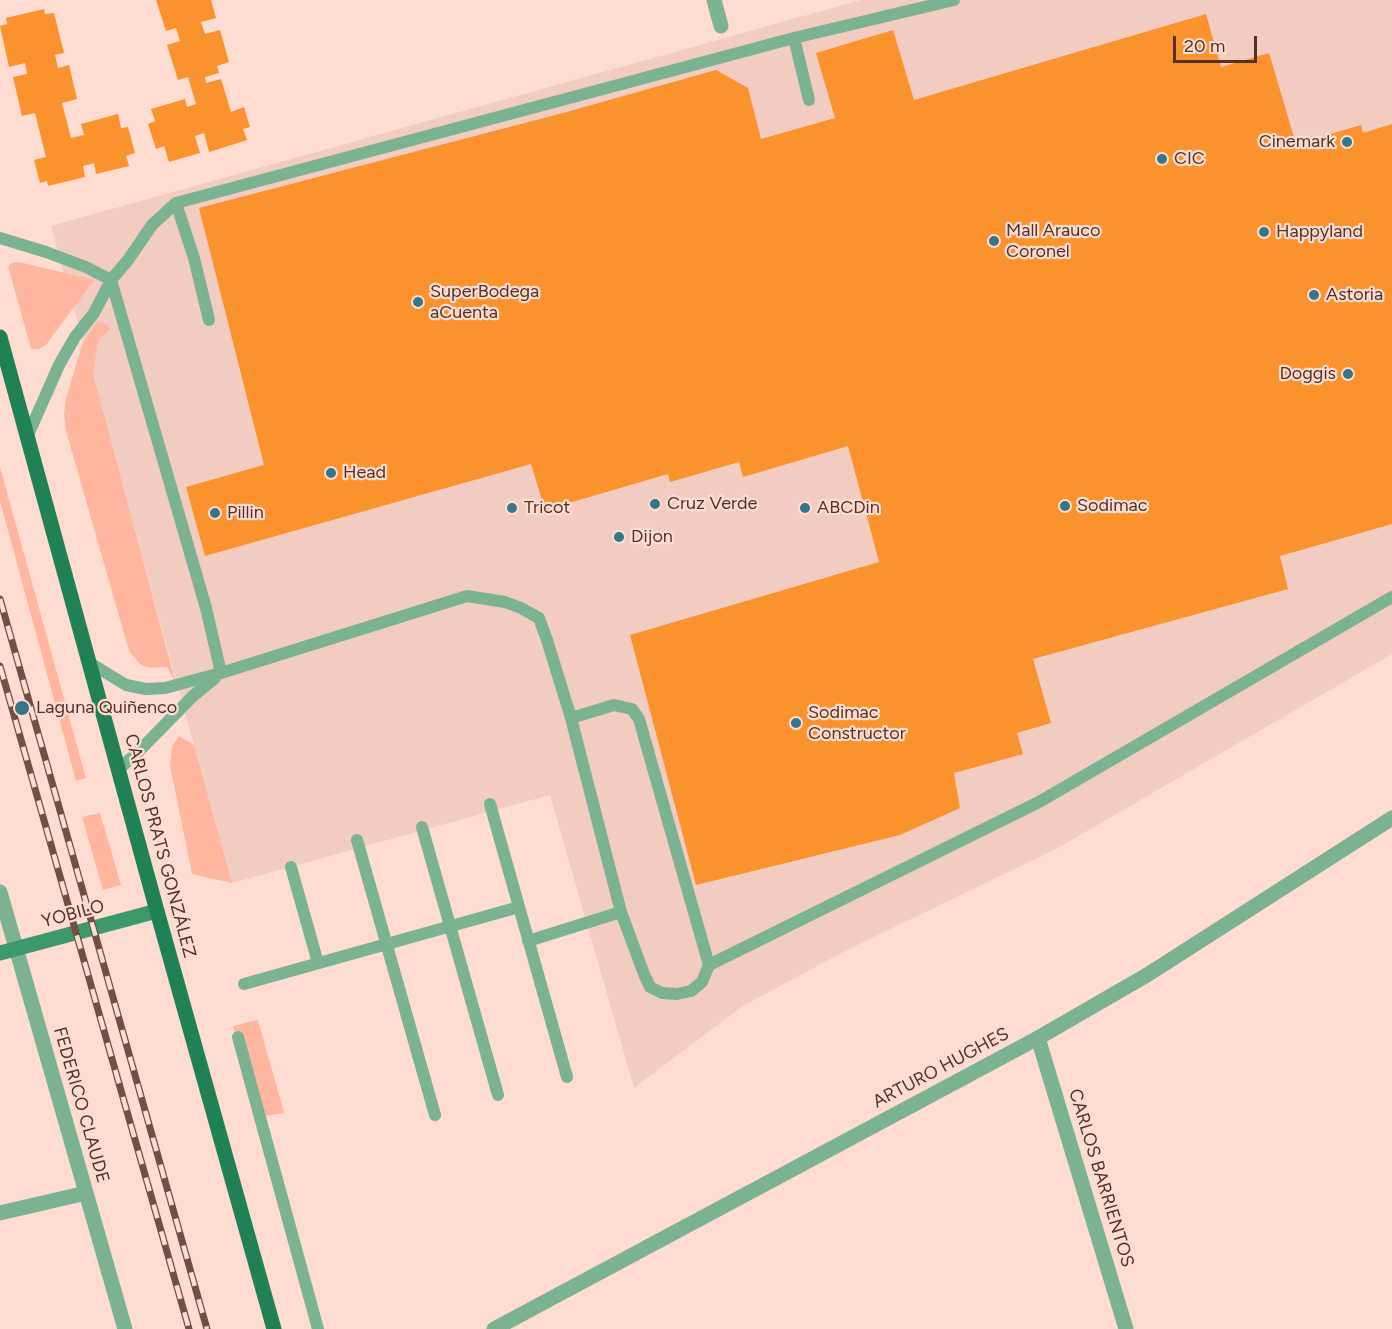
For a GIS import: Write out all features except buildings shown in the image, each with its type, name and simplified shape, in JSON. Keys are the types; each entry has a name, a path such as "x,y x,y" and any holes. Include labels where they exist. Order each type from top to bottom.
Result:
{"main road":[{"name":"CARLOS PRATS GONZÁLEZ","path":"0,337 156,911 274,1329"},
{"name":"YOBILO","path":"7,951 156,911"}],"street":[{"path":"714,0 721,26"},
{"name":"ARTURO HUGHES","path":"494,1329 1038,1038 1147,975 1392,818"},
{"name":"FEDERICO CLAUDE","path":"0,892 7,951 86,1193 124,1329"},
{"name":"CARLOS BARRIENTOS","path":"1038,1038 1126,1329"},
{"path":"0,1213 86,1193"}],"lane":[{"path":"27,435 59,365 75,337 93,313 111,280 152,225 176,203 794,38 954,0"},
{"path":"794,38 809,100"},
{"path":"176,203 194,258 209,320"},
{"path":"0,238 86,267 111,280 206,608 221,673"},
{"path":"90,663 126,685 146,689 184,684 467,596 505,602 521,608 539,618 571,718 621,912 650,987 662,993 677,994 691,991 702,982 709,965 639,719 632,709 614,705 571,718"},
{"path":"709,965 1039,802 1392,597"},
{"path":"119,769 193,696 221,673"},
{"path":"490,804 567,1077"},
{"path":"422,827 498,1095"},
{"path":"357,840 435,1115"},
{"path":"291,867 318,963"},
{"path":"244,984 519,907"},
{"path":"528,942 621,912"},
{"path":"238,1037 318,1329"}],"shaded area":[{"path":"861,0 1392,0 1392,654 1056,849 847,950 743,1006 634,1088 550,795 232,883 51,226"},
{"path":"19,262 94,280 46,345 39,349 31,349 8,266"},
{"path":"97,322 104,323 109,330 98,340 93,374 176,684 167,667 150,668 141,665 129,651 66,431 64,414 66,399 82,345"},
{"path":"0,467 86,778 76,781 0,501"},
{"path":"179,736 194,745 232,883 192,874 170,765 172,747"},
{"path":"100,813 121,885 103,890 82,817"},
{"path":"258,1020 284,1113 259,1117 233,1026"}],"railway":[{"path":"0,599 207,1329"},
{"path":"0,666 189,1329"}],"place":[{"name":"Cinemark","path":"1347,142"},
{"name":"CIC","path":"1162,159"},
{"name":"Happyland","path":"1264,232"},
{"name":"Mall Arauco Coronel","path":"994,241"},
{"name":"Astoria","path":"1314,295"},
{"name":"SuperBodega aCuenta","path":"418,302"},
{"name":"Doggis","path":"1348,374"},
{"name":"Head","path":"331,473"},
{"name":"Cruz Verde","path":"655,504"},
{"name":"Sodimac","path":"1065,506"},
{"name":"Tricot","path":"512,508"},
{"name":"ABCDin","path":"805,508"},
{"name":"Pillin","path":"215,513"},
{"name":"Dijon","path":"619,537"},
{"name":"Laguna Quiñenco","path":"22,708"},
{"name":"Sodimac Constructor","path":"796,723"}]}
